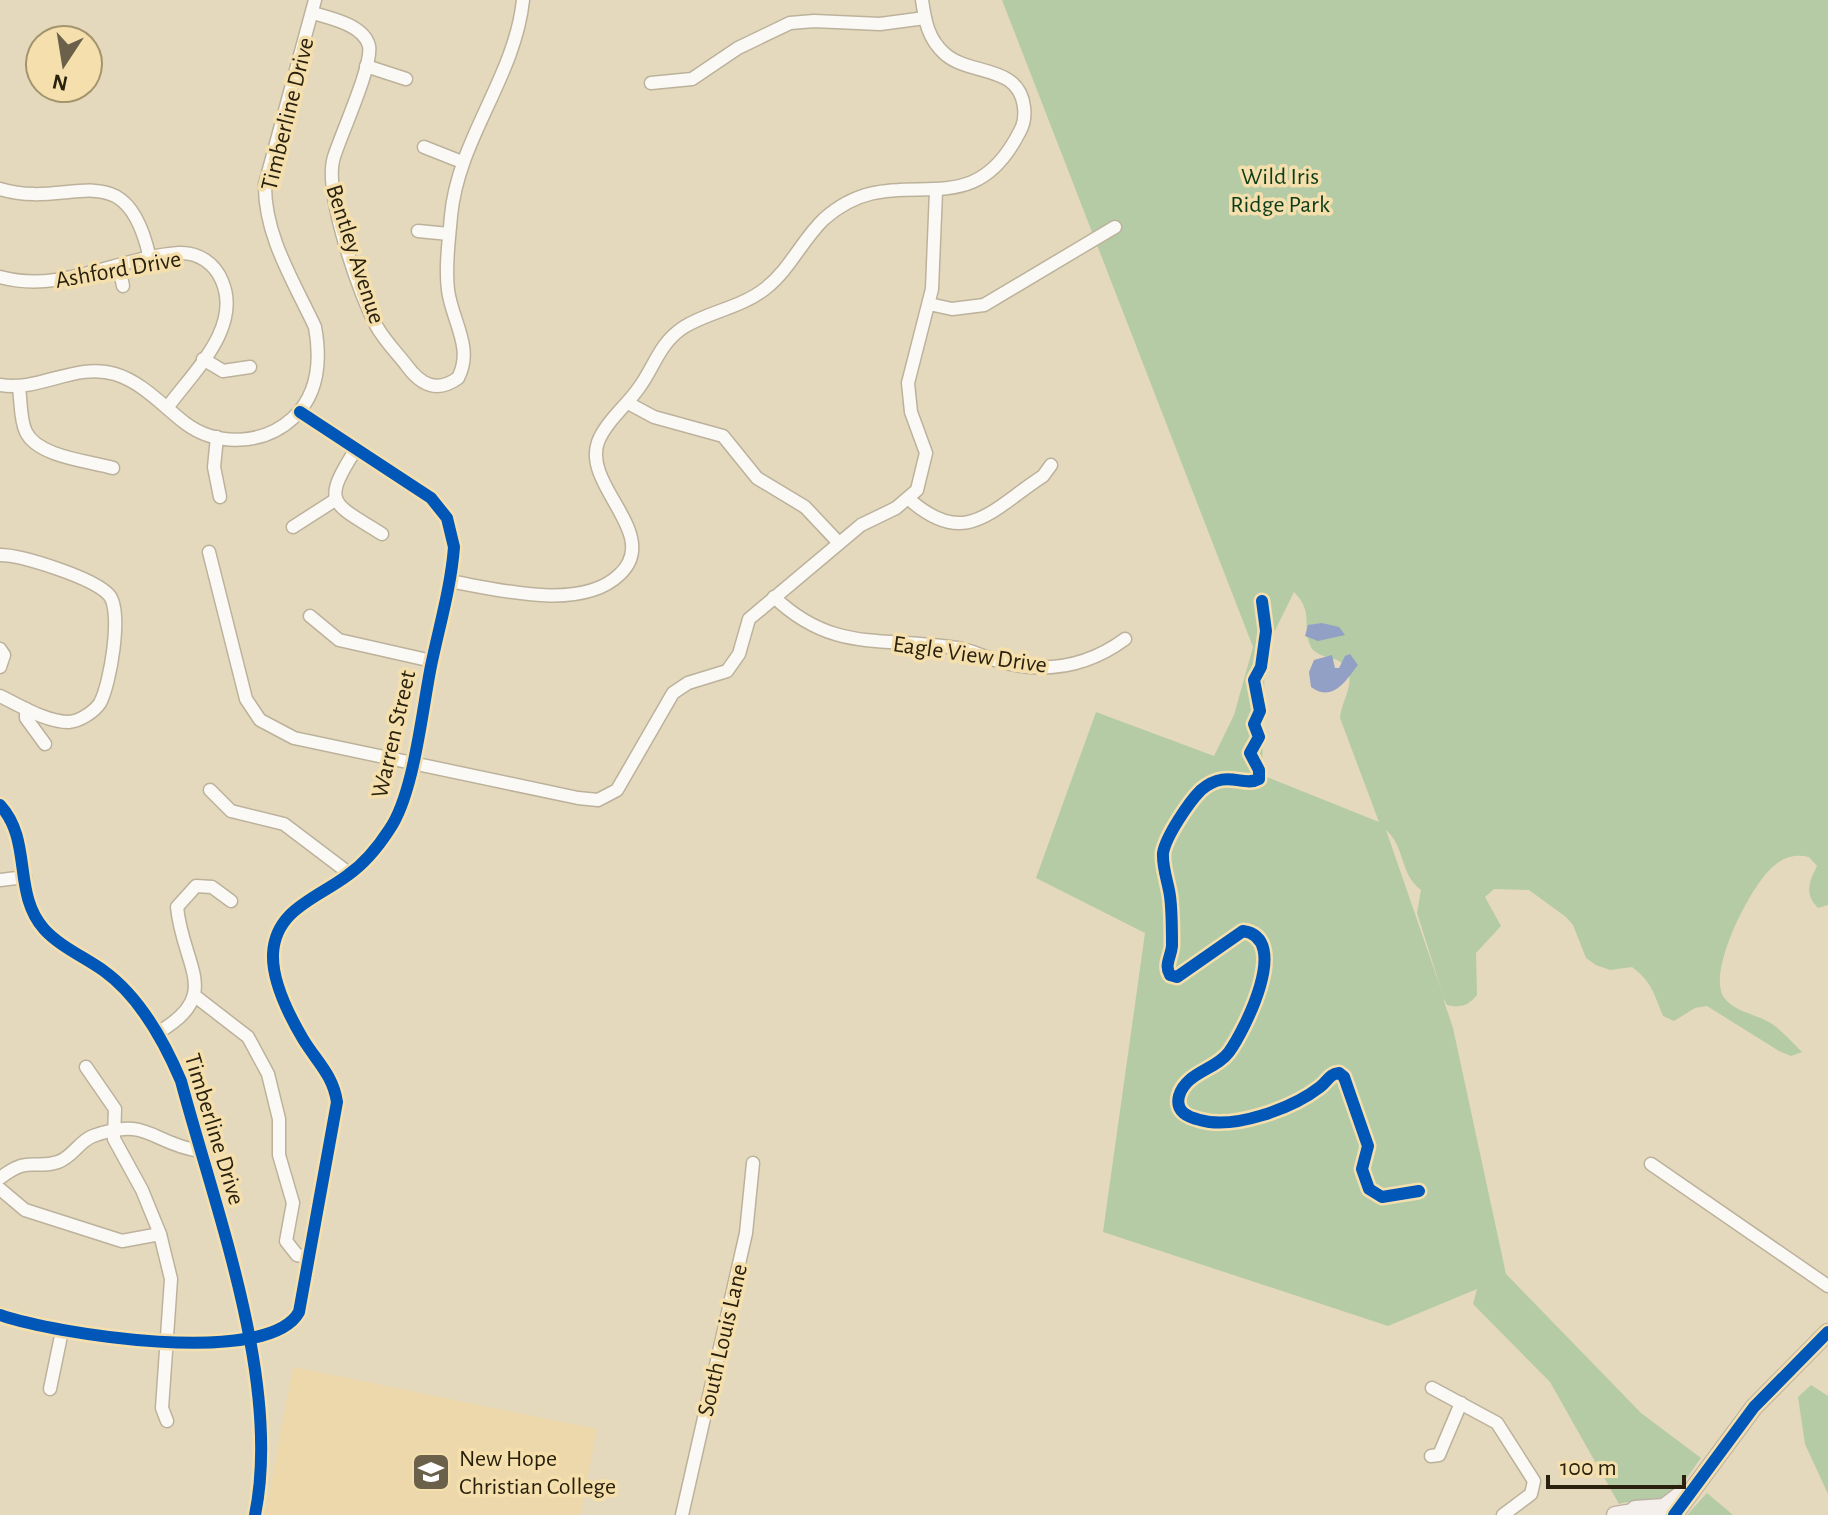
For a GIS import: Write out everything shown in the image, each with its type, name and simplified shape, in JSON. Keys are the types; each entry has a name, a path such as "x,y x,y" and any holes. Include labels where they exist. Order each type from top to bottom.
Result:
{"main road":[{"path":"1674,1515 1701,1474 1754,1407 1828,1332"},
{"path":"1627,1513 1668,1505 1701,1474"},
{"path":"1627,1513 1662,1515"}],"street":[{"name":"Bentley Avenue","path":"366,66 333,160 333,200 378,329 419,381 429,386 448,385 458,378 466,356 448,292 449,234 455,185 462,162 502,78 523,0"},
{"path":"449,581 552,595 593,588 623,572 631,554 631,537 596,468 595,458 600,437 628,403 673,335 693,323 741,304 768,286 821,222 839,207 881,189 936,191 964,187 982,179 1014,140 1025,116 1018,88 1009,79 953,61 933,41 922,0"},
{"path":"314,7 364,36 369,44 366,66 406,79"},
{"name":"Timberline Drive","path":"300,412 316,380 318,342 315,327 274,238 265,209 265,184 314,7"},
{"path":"651,83 692,79 738,48 790,23 880,24 925,18"},
{"path":"424,147 462,162"},
{"path":"0,189 25,195 87,189 110,195 137,213 150,259"},
{"path":"411,766 578,798 605,798 622,785 673,693 688,683 716,677 730,668 739,654 747,622 838,542 861,525 910,500 922,479 926,453 911,412 908,383 929,304 934,272 932,216 936,191"},
{"path":"929,304 952,309 984,305 1115,227"},
{"path":"418,231 449,234"},
{"name":"Ashford Drive","path":"0,277 39,283 181,253 198,256 217,271 229,303 221,331 167,408"},
{"path":"119,267 123,286"},
{"path":"203,359 223,371 250,367"},
{"path":"0,385 19,388 94,371 126,379 188,425 217,437 247,441 282,429 300,412"},
{"path":"19,388 24,429 33,441 47,449 113,468"},
{"path":"628,403 654,417 723,436 761,482 805,507 838,542"},
{"name":"Warren Street","path":"248,1337 284,1330 299,1312 337,1102 330,1077 304,1040 284,997 273,956 279,927 288,914 350,874 394,821 411,766 449,581 453,539 442,511 424,493 300,412"},
{"path":"217,437 214,467 220,497"},
{"path":"356,449 337,480 335,500 343,510 382,534"},
{"path":"910,500 938,521 968,524 1043,476 1051,465"},
{"path":"293,527 335,500"},
{"name":"Warren Street","path":"209,552 246,699 253,713 271,729 294,738 411,766"},
{"path":"0,555 21,556 96,585 109,594 116,612 102,700 96,708 71,722 26,709 0,696"},
{"name":"Eagle View Drive","path":"774,597 794,616 831,635 956,648 1022,666 1071,665 1104,654 1125,639"},
{"name":"Warren Street","path":"310,616 339,640 432,661"},
{"path":"0,649 4,655 0,667"},
{"path":"26,709 26,718 45,744"},
{"path":"210,790 231,811 284,824 350,874"},
{"name":"Timberline Drive","path":"0,805 11,818 20,842 25,894 45,930 108,974 128,993 157,1033 181,1081 240,1290 248,1337"},
{"path":"0,880 25,877"},
{"path":"157,1033 182,1019 197,987 180,936 177,907 196,886 212,887 231,901"},
{"path":"195,996 248,1037 268,1074 279,1119 279,1155 293,1203 286,1241 297,1255 308,1257"},
{"path":"86,1067 115,1109 114,1139 142,1190 160,1234 171,1279 162,1408 167,1421"},
{"path":"0,1178 15,1166 30,1162 55,1163 91,1137 127,1126 142,1128 175,1147 200,1151"},
{"name":"South Louis Lane","path":"682,1515 746,1233 753,1163"},
{"path":"1651,1164 1828,1286"},
{"path":"0,1189 25,1210 122,1241 160,1234"},
{"path":"0,1315 62,1331 120,1340 168,1342 248,1337 262,1450 255,1515"},
{"path":"50,1389 62,1331"},
{"path":"1432,1388 1497,1423 1537,1486 1503,1515"},
{"path":"1431,1456 1439,1455 1461,1403"}],"shaded area":[{"name":"New Hope Christian College","path":"293,1367 597,1429 580,1515 265,1515"}],"green space":[{"name":"Wild Iris Ridge Park","path":"1002,0 1828,0 1828,905 1818,908 1809,893 1817,866 1809,857 1791,856 1779,862 1766,874 1744,907 1727,947 1720,983 1727,1002 1775,1026 1802,1052 1791,1056 1779,1051 1707,1006 1695,1008 1674,1021 1663,1016 1652,989 1639,973 1632,967 1610,970 1586,958 1573,925 1529,890 1494,889 1485,897 1501,926 1476,953 1477,995 1460,1006 1447,1005 1443,998 1453,1028 1506,1274 1641,1413 1701,1458 1682,1484 1664,1499 1619,1504 1550,1382 1473,1304 1477,1289 1388,1326 1103,1232 1145,933 1036,878 1096,712 1214,756 1234,715 1253,647","holes":["1294,592 1306,612 1310,645 1321,655 1339,661 1348,670 1349,683 1340,718 1379,822 1262,775 1265,651","1386,830 1397,845 1409,876 1421,890 1417,913 1442,992"]},
{"path":"1811,1385 1828,1396 1828,1494 1805,1444 1798,1397"},
{"path":"1707,1493 1733,1515 1687,1515"}],"water":[{"path":"1322,623 1339,627 1345,635 1318,641 1305,636 1308,625"},
{"path":"1350,654 1358,665 1345,682 1327,692 1311,687 1309,672 1314,660 1332,655 1335,668 1339,668 1345,656"}],"cycle path":[{"path":"0,1315 27,1323 110,1337 205,1343 247,1339 279,1329 299,1312 337,1102 328,1076 303,1039 283,998 273,965 276,939 281,926 300,906 366,860 398,815 416,751 454,547 447,518 431,498 300,412"},
{"path":"1262,601 1266,631 1261,667 1254,680 1260,711 1254,724 1259,737 1250,753 1259,770 1259,779 1219,780 1201,790 1173,829 1163,858 1171,908 1170,975 1177,977 1243,931 1257,937 1264,950 1264,967 1253,1006 1236,1041 1223,1058 1188,1082 1179,1096 1179,1106 1187,1115 1200,1120 1229,1122 1246,1119 1295,1102 1339,1073 1344,1077 1368,1146 1362,1169 1369,1189 1382,1197 1419,1191"},
{"path":"0,805 16,834 28,900 34,915 50,935 104,971 129,994 159,1035 181,1081 241,1296 252,1353 260,1410 261,1464 255,1515"},
{"path":"1674,1515 1754,1407 1828,1332"}],"place":[{"name":"New Hope Christian College","path":"431,1472"}]}
